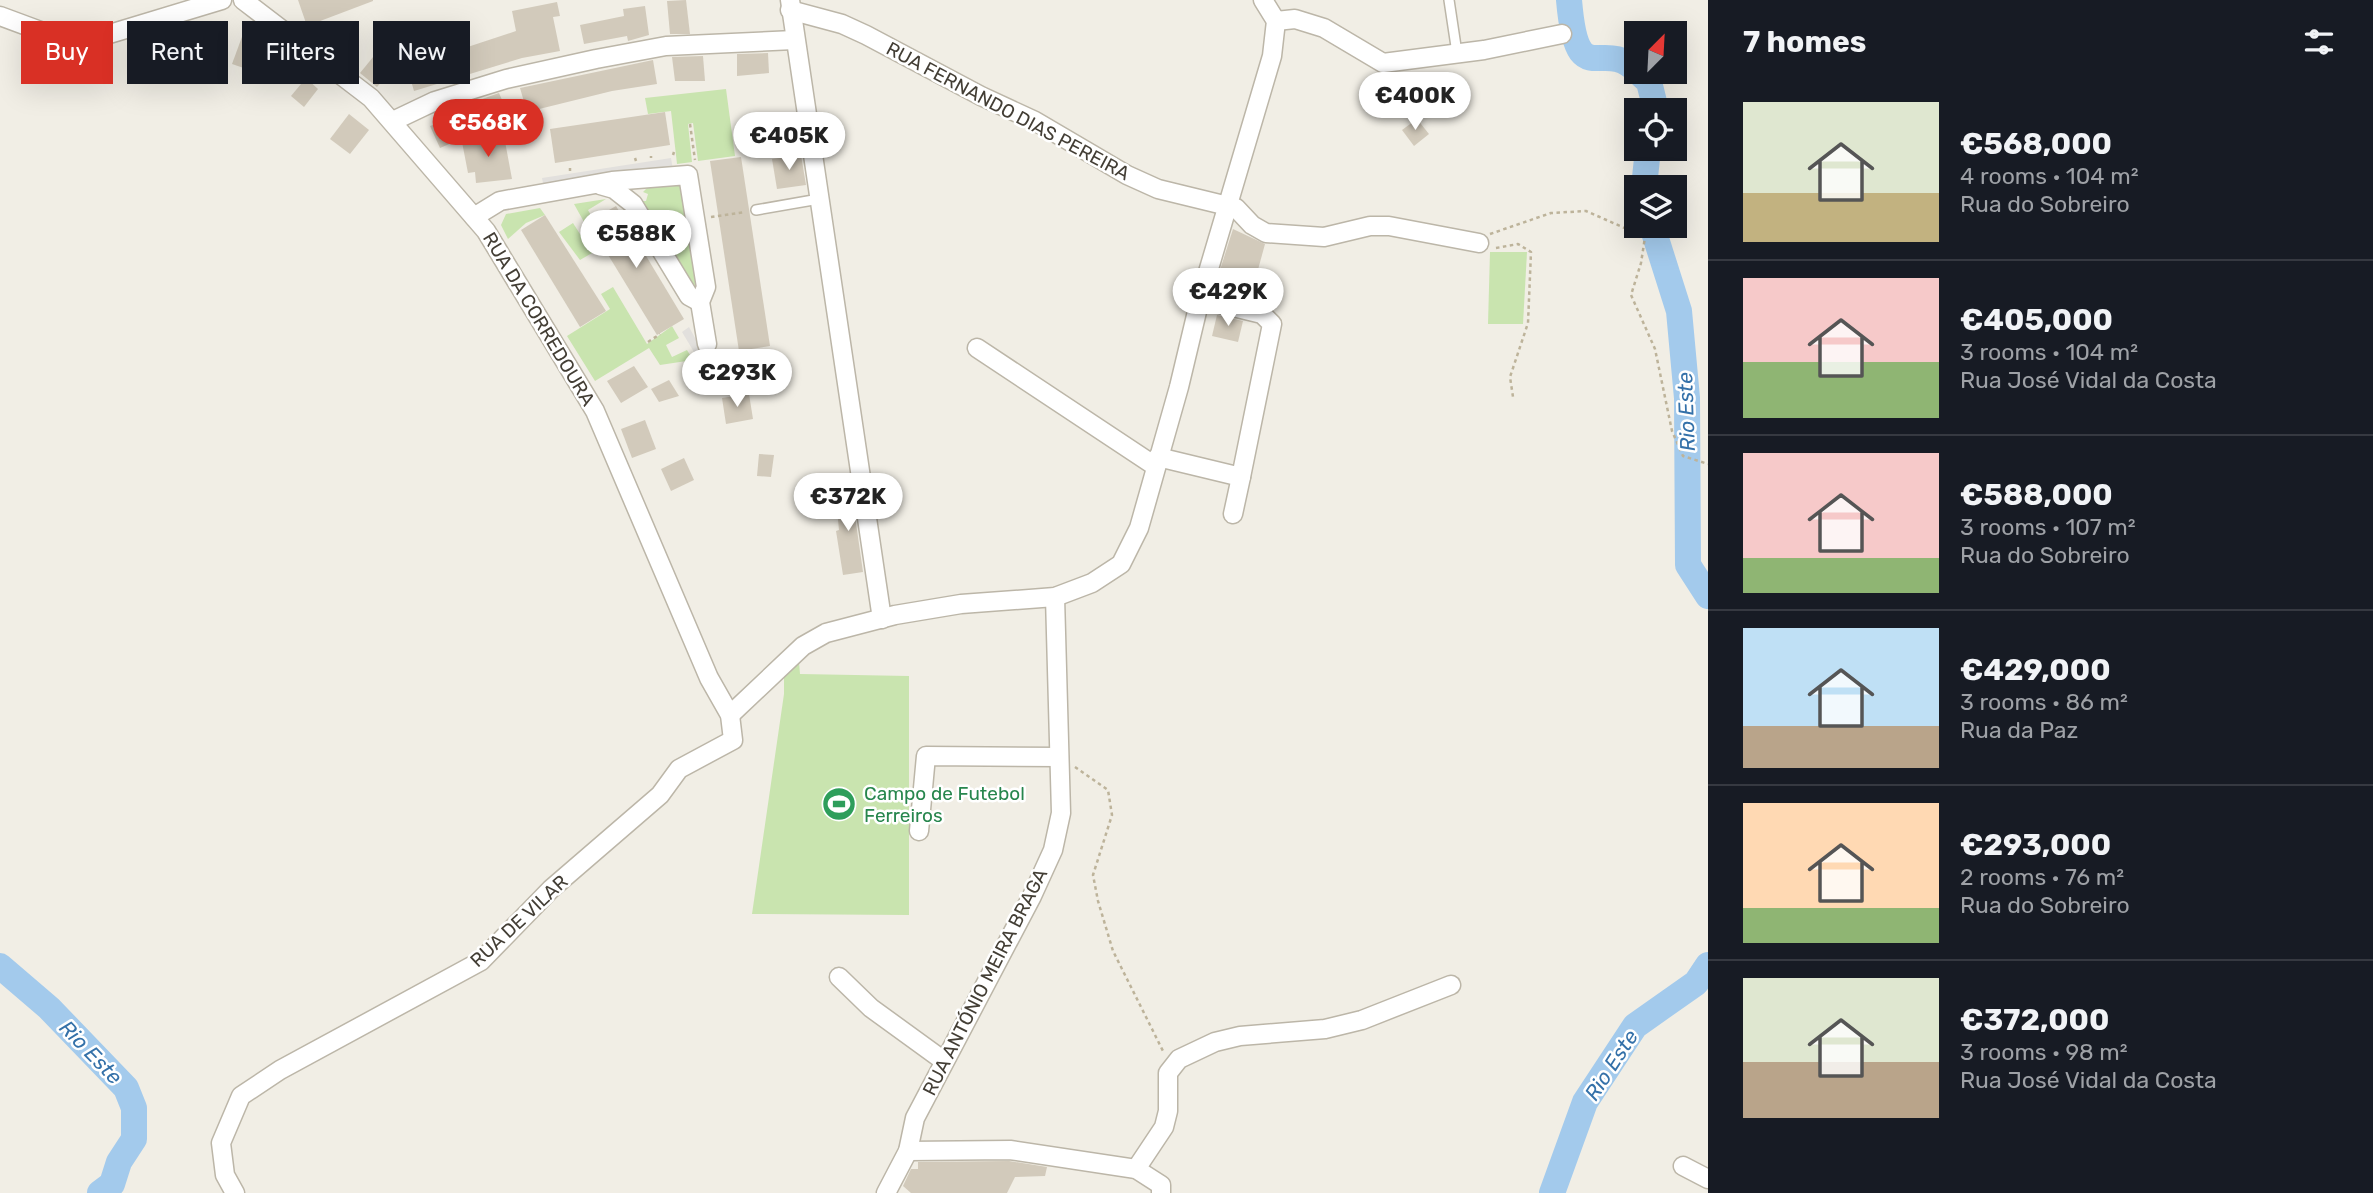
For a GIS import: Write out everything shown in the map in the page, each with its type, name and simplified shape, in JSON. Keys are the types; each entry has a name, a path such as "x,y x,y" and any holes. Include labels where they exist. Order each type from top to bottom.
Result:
{"street":[{"path":"0,16 62,39 83,42 222,0"},
{"name":"RUA DA CORREDOURA","path":"243,0 346,77 393,121 474,217 532,303 595,411 709,678 730,715"},
{"path":"730,715 803,646 826,633 961,604 1059,596 1092,583 1121,564 1139,528 1179,387 1200,299 1229,205 1252,116 1272,56 1276,21 1264,0"},
{"path":"790,5 882,619"},
{"name":"RUA FERNANDO DIAS PEREIRA","path":"790,5 866,34 970,91 1035,121 1127,175 1158,188 1229,205"},
{"path":"1276,21 1295,19 1324,28 1382,63 1562,34"},
{"path":"393,121 435,101 506,79 596,59 666,46 794,40"},
{"path":"474,217 500,201 612,181 688,175 706,287 701,302 707,344"},
{"path":"633,204 637,191 652,178"},
{"path":"600,185 614,189 633,204 689,296 701,302"},
{"path":"1229,205 1242,212 1252,225 1266,233 1324,237 1370,226 1389,226 1475,242"},
{"path":"1200,299 1262,314 1272,324 1233,514"},
{"path":"977,348 1157,461 1241,477"},
{"name":"RUA ANTÓNIO MEIRA BRAGA","path":"886,1193 908,1151 915,1118 1032,896 1053,850 1061,813 1059,596"},
{"name":"RUA DE VILAR","path":"235,1193 225,1175 221,1143 240,1096 280,1070 481,961 551,889 660,795 679,769 733,740 730,715"},
{"path":"919,831 926,756 1059,757"},
{"path":"839,977 871,1008 944,1061"},
{"path":"1136,1169 1164,1127 1168,1111 1168,1073 1172,1064 1215,1042 1240,1036 1325,1029 1362,1020 1451,985"},
{"path":"908,1151 1010,1150 1136,1169 1161,1185 1161,1193"},
{"path":"1683,1166 1708,1179"}],"lane":[{"path":"1449,0 1457,53"},
{"path":"755,210 819,199"}],"path":[{"path":"690,124 696,164"},
{"path":"704,219 755,210"},
{"path":"1475,242 1551,213 1586,211 1644,237 1642,263 1631,295 1655,349 1672,430 1683,456 1708,464"},
{"path":"1475,242 1493,248 1518,244 1531,253 1528,323 1510,377 1513,397"},
{"path":"648,342 660,334"},
{"path":"1059,757 1108,790 1112,815 1093,874 1098,901 1112,951 1134,988 1156,1039 1172,1064"}],"green space":[{"path":"726,89 735,156 698,161 693,123 688,124 692,162 677,164 671,111 648,114 645,98"},
{"path":"678,184 683,188 698,284 693,287 641,201 646,201 648,194 643,192 649,186"},
{"path":"606,199 588,210 593,219 584,222 574,204"},
{"path":"540,208 545,215 526,223 508,239 501,225 506,214"},
{"path":"573,223 592,253 580,260 559,232"},
{"path":"1490,252 1527,252 1523,324 1488,324"},
{"path":"613,287 647,344 672,326 679,338 666,345 672,357 687,350 693,360 660,365 649,348 595,381 567,336 610,309 601,294"},
{"name":"Campo de Futebol Ferreiros","path":"799,662 800,674 909,676 909,915 752,914 784,694 784,672"}],"shaded area":[{"path":"671,158 673,170 544,188 542,178"},
{"path":"689,327 705,356 697,357 682,332"}],"building":[{"path":"298,0 373,0 320,21 305,21"},
{"path":"686,0 690,34 670,34 667,1"},
{"path":"557,2 560,16 553,17 560,51 522,58 470,74 470,46 516,31 512,11"},
{"path":"645,6 649,35 628,41 627,36 584,44 580,25 624,16 623,9"},
{"path":"242,37 242,67 232,64"},
{"path":"768,53 769,73 737,76 737,54"},
{"path":"703,56 705,81 675,81 672,57"},
{"path":"373,57 373,84 360,73"},
{"path":"653,60 657,84 612,91 527,112 520,88"},
{"path":"301,84 313,84 318,89 304,107 291,96"},
{"path":"412,84 437,84 414,91"},
{"path":"499,93 509,116 466,126 468,136 440,148 430,126 438,123 435,116"},
{"path":"665,112 670,145 555,163 550,129"},
{"path":"349,114 369,130 350,154 330,139"},
{"path":"1417,119 1429,134 1414,146 1402,130"},
{"path":"504,136 512,179 476,183 475,172 468,173 462,142"},
{"path":"801,155 806,185 777,189 772,159"},
{"path":"741,157 770,346 739,351 710,161"},
{"path":"616,206 684,319 657,335 588,222"},
{"path":"545,215 606,311 580,327 521,230"},
{"path":"1233,229 1265,244 1256,277 1220,270"},
{"path":"1217,315 1243,321 1238,342 1212,336"},
{"path":"634,366 648,387 621,403 607,381"},
{"path":"669,380 679,396 659,402 651,389"},
{"path":"749,394 753,419 726,424 722,398"},
{"path":"645,420 656,449 632,458 621,429"},
{"path":"759,454 774,455 771,477 757,476"},
{"path":"684,458 694,480 671,491 661,469"},
{"path":"851,488 863,572 843,575 836,531 839,530 835,489"},
{"path":"1009,1161 1047,1167 1045,1176 1015,1177 1007,1193 911,1193 903,1186 911,1169 918,1169 918,1162"}],"waterway":[{"name":"Rio Este","path":"1569,0 1573,29 1584,55 1624,62"},
{"name":"Rio Este","path":"1650,84 1653,98"},
{"name":"Rio Este","path":"1645,175 1647,161"},
{"name":"Rio Este","path":"1656,238 1679,311 1687,398 1688,565 1708,596"},
{"name":"Rio Este","path":"1552,1193 1585,1102 1635,1026 1696,983 1708,965"},
{"name":"Rio Este","path":"0,966 49,1008 126,1088 134,1108 134,1139 119,1162 112,1184 100,1193"}],"place":[{"name":"Campo de Futebol Ferreiros","path":"839,804"}]}
